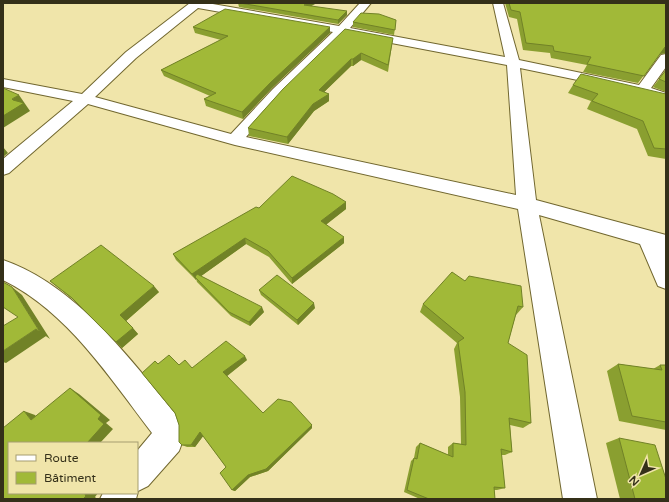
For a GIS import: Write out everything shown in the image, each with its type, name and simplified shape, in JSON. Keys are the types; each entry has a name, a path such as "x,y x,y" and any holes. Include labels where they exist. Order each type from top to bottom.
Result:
{"street":[{"path":"234,140 278,92 344,29 366,3"},
{"path":"498,3 513,62 527,204 580,499"},
{"path":"3,168 85,99 130,55 196,4 344,29 513,62 642,90 666,98"},
{"path":"642,90 666,58"},
{"path":"3,83 85,99 234,140 527,204 657,240 666,279"},
{"path":"3,269 24,279 71,315 126,376 167,428 168,440 138,474"}],"building":[{"path":"240,3 308,3 304,5 347,11 338,20"},
{"path":"509,3 666,3 666,46 644,76 587,64 591,57 554,51 553,46 526,43 520,12 511,10"},
{"path":"225,9 330,27 271,82 242,112 204,99 216,93 161,70 228,36 193,27"},
{"path":"361,13 379,14 396,20 395,30 353,22"},
{"path":"345,29 393,38 388,65 361,53 351,59 319,90 329,94 313,104 287,137 248,128 283,89"},
{"path":"666,70 666,82 659,79"},
{"path":"581,74 666,94 666,149 654,148 643,121 592,101 598,94 573,85"},
{"path":"3,88 19,95 12,99 13,100 24,103 3,116"},
{"path":"292,176 333,194 346,202 321,221 344,237 292,278 268,251 245,238 192,274 173,254 256,207 259,208"},
{"path":"101,245 154,286 120,315 133,328 116,342 72,298 50,281"},
{"path":"452,272 465,281 469,276 521,286 523,307 518,306 508,343 527,355 531,423 509,418 512,452 501,449 505,488 494,487 495,499 429,499 407,490 414,458 417,459 420,443 453,457 453,443 466,445 465,392 458,342 464,338 423,304"},
{"path":"197,274 262,307 249,322 229,312 195,277"},
{"path":"277,275 314,303 297,320 259,290"},
{"path":"3,282 12,287 40,332 36,329 3,351 3,326 18,317 3,307"},
{"path":"226,341 245,356 223,372 263,413 278,399 291,402 312,425 266,469 248,475 232,490 220,473 226,467 200,432 191,445 182,445 179,442 179,425 175,413 142,373 155,361 158,364 169,355 179,365 185,360 192,368"},
{"path":"618,364 662,370 660,365 666,365 666,422 632,416"},
{"path":"70,388 101,415 98,419 104,424 88,442 8,442 8,494 86,494 86,496 83,499 3,499 3,428 24,411 31,420"},
{"path":"619,438 655,445 666,479 666,499 635,499"}]}
